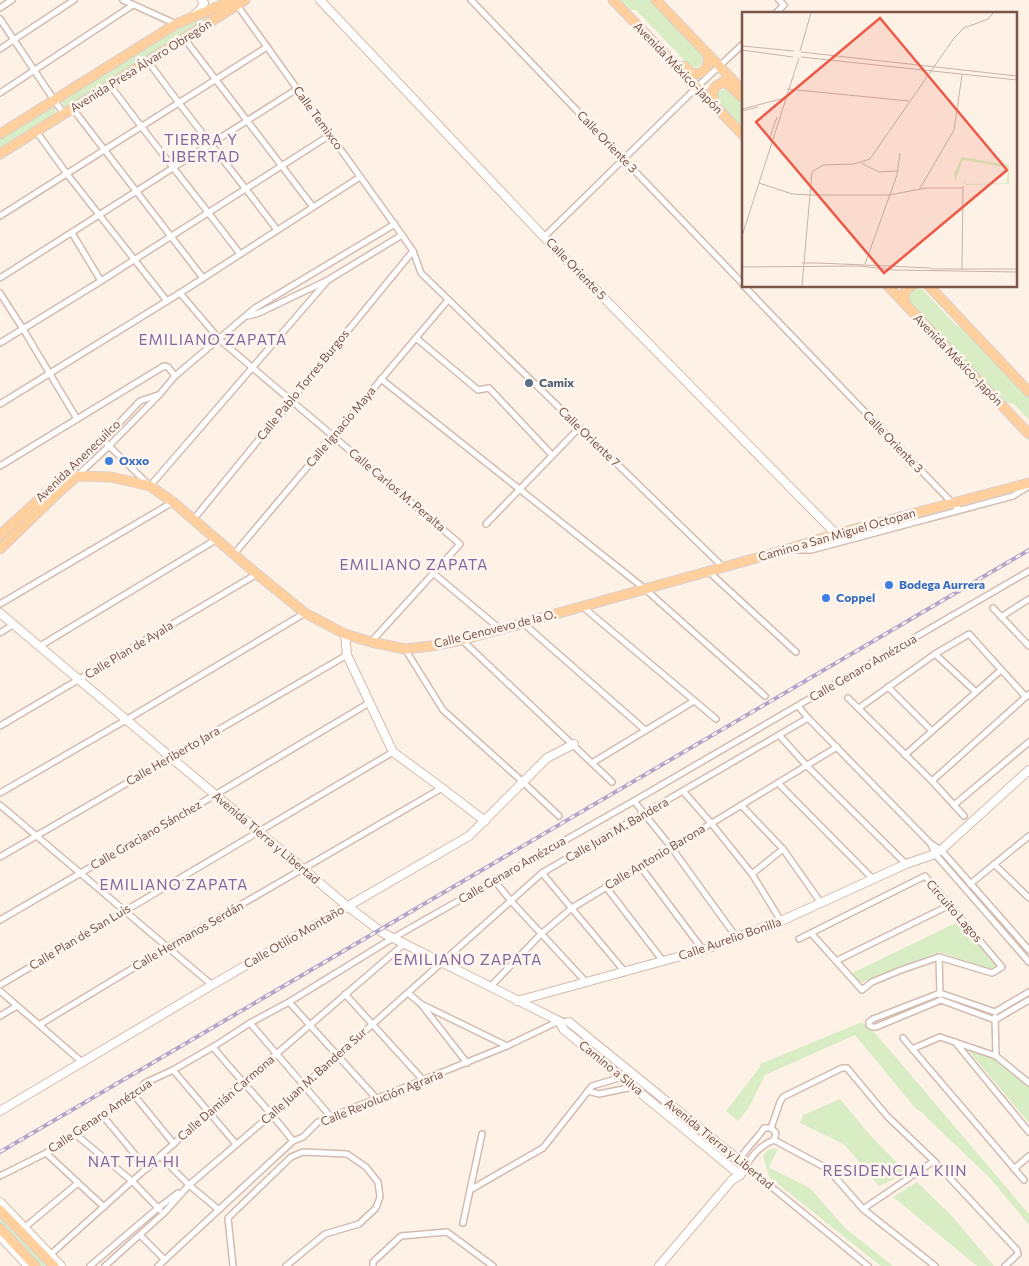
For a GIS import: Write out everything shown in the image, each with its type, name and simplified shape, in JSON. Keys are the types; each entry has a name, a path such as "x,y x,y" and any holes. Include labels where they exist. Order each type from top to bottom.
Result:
{"main road":[{"name":"Avenida México-Japón","path":"613,0 742,134"},
{"path":"656,0 742,90"},
{"name":"Avenida Presa Álvaro Obregón","path":"0,134 176,24 221,2 237,1"},
{"name":"Avenida Presa Álvaro Obregón","path":"0,154 210,23 237,1"},
{"path":"628,15 636,15 690,72 701,73 706,68 708,54"},
{"path":"714,105 713,89 723,82 742,97"},
{"name":"Avenida México-Japón","path":"890,288 1029,434"},
{"path":"906,305 903,296 909,288"},
{"path":"923,288 954,312"},
{"path":"930,288 1029,392"},
{"path":"1005,408 1029,428"},
{"name":"Calle Genovevo de la O.","path":"64,478 77,476 111,477 150,486 173,502 305,613 344,634 405,649 462,640 645,588"},
{"name":"Avenida Anenecuilco","path":"0,549 77,476"},
{"name":"Avenida Anenecuilco","path":"0,536 64,478"},
{"name":"Camino a San Miguel Octopan","path":"645,588 785,550 836,534 1028,483"},
{"path":"0,1210 54,1266"},
{"path":"0,1228 35,1266"}],"street":[{"path":"0,8 12,0"},
{"path":"0,49 74,0"},
{"path":"123,0 176,24"},
{"path":"192,17 200,10 204,3 202,0"},
{"name":"Calle Oriente 5","path":"320,0 544,237 836,534"},
{"name":"Calle Oriente 3","path":"470,0 742,283"},
{"path":"777,12 784,5 779,0"},
{"name":"Calle Temixco","path":"237,1 267,47 402,235"},
{"path":"210,23 218,12 221,2"},
{"path":"0,93 133,5"},
{"path":"0,19 64,114"},
{"path":"184,38 313,207"},
{"path":"544,237 742,45"},
{"path":"0,216 267,47"},
{"path":"148,61 178,104 246,188 277,230"},
{"path":"110,85 240,254"},
{"path":"0,278 298,89"},
{"path":"73,109 203,278"},
{"path":"36,132 167,301"},
{"path":"0,343 330,135"},
{"path":"0,404 180,293 360,177"},
{"name":"Avenida Anenecuilco","path":"77,476 160,394 175,376 220,340 255,308 395,224"},
{"path":"72,233 101,281"},
{"name":"Avenida Anenecuilco","path":"246,317 259,313 328,280 402,235"},
{"name":"Calle Oriente 7","path":"402,235 413,251 421,274 723,567"},
{"name":"Calle Pablo Torres Burgos","path":"193,520 413,251"},
{"path":"150,486 328,280"},
{"name":"Calle Oriente 3","path":"747,288 959,510"},
{"path":"0,293 77,419"},
{"name":"Calle Carlos M. Peralta","path":"180,293 220,340 252,369 460,544 433,572"},
{"path":"300,294 308,304"},
{"name":"Calle Ignacio Maya","path":"234,554 448,300"},
{"path":"416,338 478,390 489,388 552,455"},
{"path":"0,466 164,366 168,367 175,376"},
{"path":"381,379 645,588 765,696"},
{"name":"Avenida Anenecuilco","path":"64,478 140,401 160,394"},
{"path":"486,524 579,428"},
{"name":"Calle Genovevo de la O.","path":"103,440 150,486"},
{"path":"785,550 811,550 1013,496 1028,483"},
{"path":"0,604 173,502"},
{"path":"40,646 217,539"},
{"path":"708,571 796,652"},
{"name":"Calle Genaro Amézcua","path":"0,1176 46,1153 134,1095 145,1083 173,1070 213,1047 393,938 634,801 1029,571"},
{"path":"371,642 433,572 500,629"},
{"name":"Calle Plan de Ayala","path":"0,726 257,574"},
{"path":"1001,617 1029,599"},
{"path":"582,606 716,719"},
{"path":"993,608 1029,646"},
{"name":"Avenida Tierra y Libertad","path":"0,612 347,906 383,933 559,1021"},
{"path":"0,793 305,613"},
{"path":"523,623 646,730"},
{"path":"0,633 14,624"},
{"path":"344,634 347,654 393,752 485,821"},
{"path":"859,708 935,654 968,634 1026,694"},
{"path":"462,640 612,782"},
{"path":"405,649 443,710 559,816"},
{"name":"Calle Heriberto Jara","path":"0,858 347,654"},
{"path":"935,654 976,692"},
{"path":"905,755 1001,670"},
{"path":"888,686 932,732"},
{"path":"932,781 1026,694 1029,687"},
{"path":"848,698 932,781 964,816"},
{"path":"592,763 694,701"},
{"name":"Calle Graciano Sánchez","path":"0,920 369,703"},
{"path":"798,706 931,844 1029,962"},
{"name":"Calle Juan M. Bandera","path":"442,963 542,873 808,718"},
{"path":"779,735 807,766 906,864"},
{"path":"954,806 1029,742"},
{"name":"Calle Otilio Montaño","path":"0,1111 469,836 547,758 574,744"},
{"name":"Calle Antonio Barona","path":"490,987 540,934 572,908 837,748"},
{"name":"Calle Plan de San Luis","path":"0,985 393,752"},
{"path":"938,852 1029,770"},
{"path":"778,783 873,879"},
{"name":"Calle Hermanos Serdán","path":"39,1025 442,788"},
{"path":"683,791 752,874 781,921"},
{"path":"634,801 671,847 737,938"},
{"path":"0,805 212,985"},
{"path":"741,805 783,849 821,903"},
{"path":"970,884 1029,836"},
{"path":"752,874 783,849"},
{"path":"938,852 970,884 1029,950"},
{"name":"Calle Aurelio Bonilla","path":"517,1001 703,950 737,938 781,921 906,864 938,852"},
{"path":"994,864 1029,898"},
{"path":"640,866 703,950"},
{"path":"542,873 625,972"},
{"name":"Circuito Lagos","path":"799,939 925,876 1002,966 992,973 939,957"},
{"path":"494,880 540,934 586,982"},
{"path":"606,887 663,961"},
{"path":"836,961 950,905"},
{"path":"811,932 862,990 872,982 939,957 940,1000"},
{"name":"Calle Damián Carmona","path":"50,1255 209,1112 404,944"},
{"name":"Calle Juan M. Bandera Sur","path":"90,1266 158,1208 187,1187 272,1114 442,963"},
{"path":"0,992 82,1062"},
{"path":"995,1020 940,1000 876,1027 869,1025 873,1020 940,992 995,1012 1028,996"},
{"path":"408,993 421,1004 467,1063"},
{"path":"345,994 423,1080"},
{"path":"995,1020 1028,996"},
{"path":"289,1002 376,1098"},
{"path":"421,1004 508,1046"},
{"path":"0,1016 17,1006"},
{"path":"995,1012 996,1056"},
{"path":"559,1021 569,1022"},
{"name":"Calle Revolución Agraria","path":"158,1266 293,1141 303,1137 318,1122 508,1046 559,1021"},
{"name":"Camino a Silva","path":"559,1021 564,1030 737,1173"},
{"name":"Avenida Tierra y Libertad","path":"569,1022 868,1266"},
{"path":"250,1023 331,1117"},
{"path":"912,1049 940,1037 996,1056 1029,1083"},
{"path":"903,1038 1024,1180"},
{"path":"954,1042 1029,1132"},
{"path":"213,1047 272,1114 293,1141"},
{"path":"771,1128 783,1097 842,1068 847,1068 887,1116 934,1161 1017,1250 1018,1254 1005,1266"},
{"path":"470,1190 542,1148 592,1086 622,1077 627,1069"},
{"path":"173,1070 236,1144"},
{"path":"588,1092 599,1094 633,1087"},
{"path":"646,1097 652,1089"},
{"path":"134,1095 174,1144"},
{"path":"103,1116 146,1168"},
{"path":"684,1129 691,1121"},
{"path":"737,1173 739,1161 748,1146 764,1128 771,1128"},
{"path":"659,1266 756,1152 774,1140 776,1134 771,1128"},
{"path":"75,1134 132,1181 164,1213"},
{"path":"462,1223 482,1134"},
{"path":"760,1134 762,1140 767,1143"},
{"path":"774,1140 828,1168 863,1209 935,1266"},
{"path":"233,1266 228,1218 291,1156 303,1152 346,1154 366,1167 378,1182 380,1197 376,1208 359,1224 325,1234 286,1266"},
{"path":"46,1153 104,1206"},
{"path":"160,1156 187,1187 219,1210"},
{"path":"1014,1169 1029,1156"},
{"path":"863,1209 934,1161"},
{"path":"24,1228 78,1183"},
{"name":"Calle Juan M. Bandera Sur","path":"105,1266 164,1213 187,1187"},
{"path":"0,1202 61,1266"},
{"path":"373,1266 373,1262 401,1236 446,1232 493,1266"},
{"path":"140,1235 165,1260"},
{"path":"0,1236 28,1266"}],"green space":[{"path":"621,0 650,0 702,55 702,64 696,68 689,65 636,10 631,10"},
{"path":"214,11 214,13 166,44 157,52 66,109 62,104 63,101 103,74 181,25"},
{"path":"727,90 742,103 742,127 718,101 720,91"},
{"path":"50,107 55,108 53,115 0,150 0,140"},
{"path":"914,288 923,290 1029,397 1029,420 1014,404 1006,403 910,302 907,298 909,291"},
{"path":"960,921 997,965 990,969 939,952 861,983 852,973"},
{"path":"862,1022 876,1034 1029,1214 1029,1225 989,1177 923,1113 916,1109 855,1035 765,1075 748,1109 738,1121 726,1111 760,1067 760,1064"},
{"path":"966,1048 993,1058 1029,1087 1029,1123"},
{"path":"840,1099 870,1135 907,1173 879,1186 845,1145 800,1123 803,1115"},
{"path":"778,1149 770,1168 810,1188 845,1228 893,1266 881,1266 769,1177 763,1156 768,1150"},
{"path":"917,1182 952,1216 994,1266 977,1266 893,1197"},
{"path":"0,1210 52,1266 39,1266 0,1226"}],"railway":[{"path":"0,1152 1029,550"}],"place":[{"name":"Camix","path":"529,383"},
{"name":"Oxxo","path":"109,461"},
{"name":"Bodega Aurrera","path":"889,585"},
{"name":"Coppel","path":"826,598"}],"district":[{"name":"TIERRA Y LIBERTAD","path":"201,148"},
{"name":"EMILIANO ZAPATA","path":"213,340"},
{"name":"EMILIANO ZAPATA","path":"414,565"},
{"name":"EMILIANO ZAPATA","path":"174,885"},
{"name":"EMILIANO ZAPATA","path":"468,960"},
{"name":"NAT THA HI","path":"134,1162"},
{"name":"RESIDENCIAL KIIN","path":"895,1171"}]}
